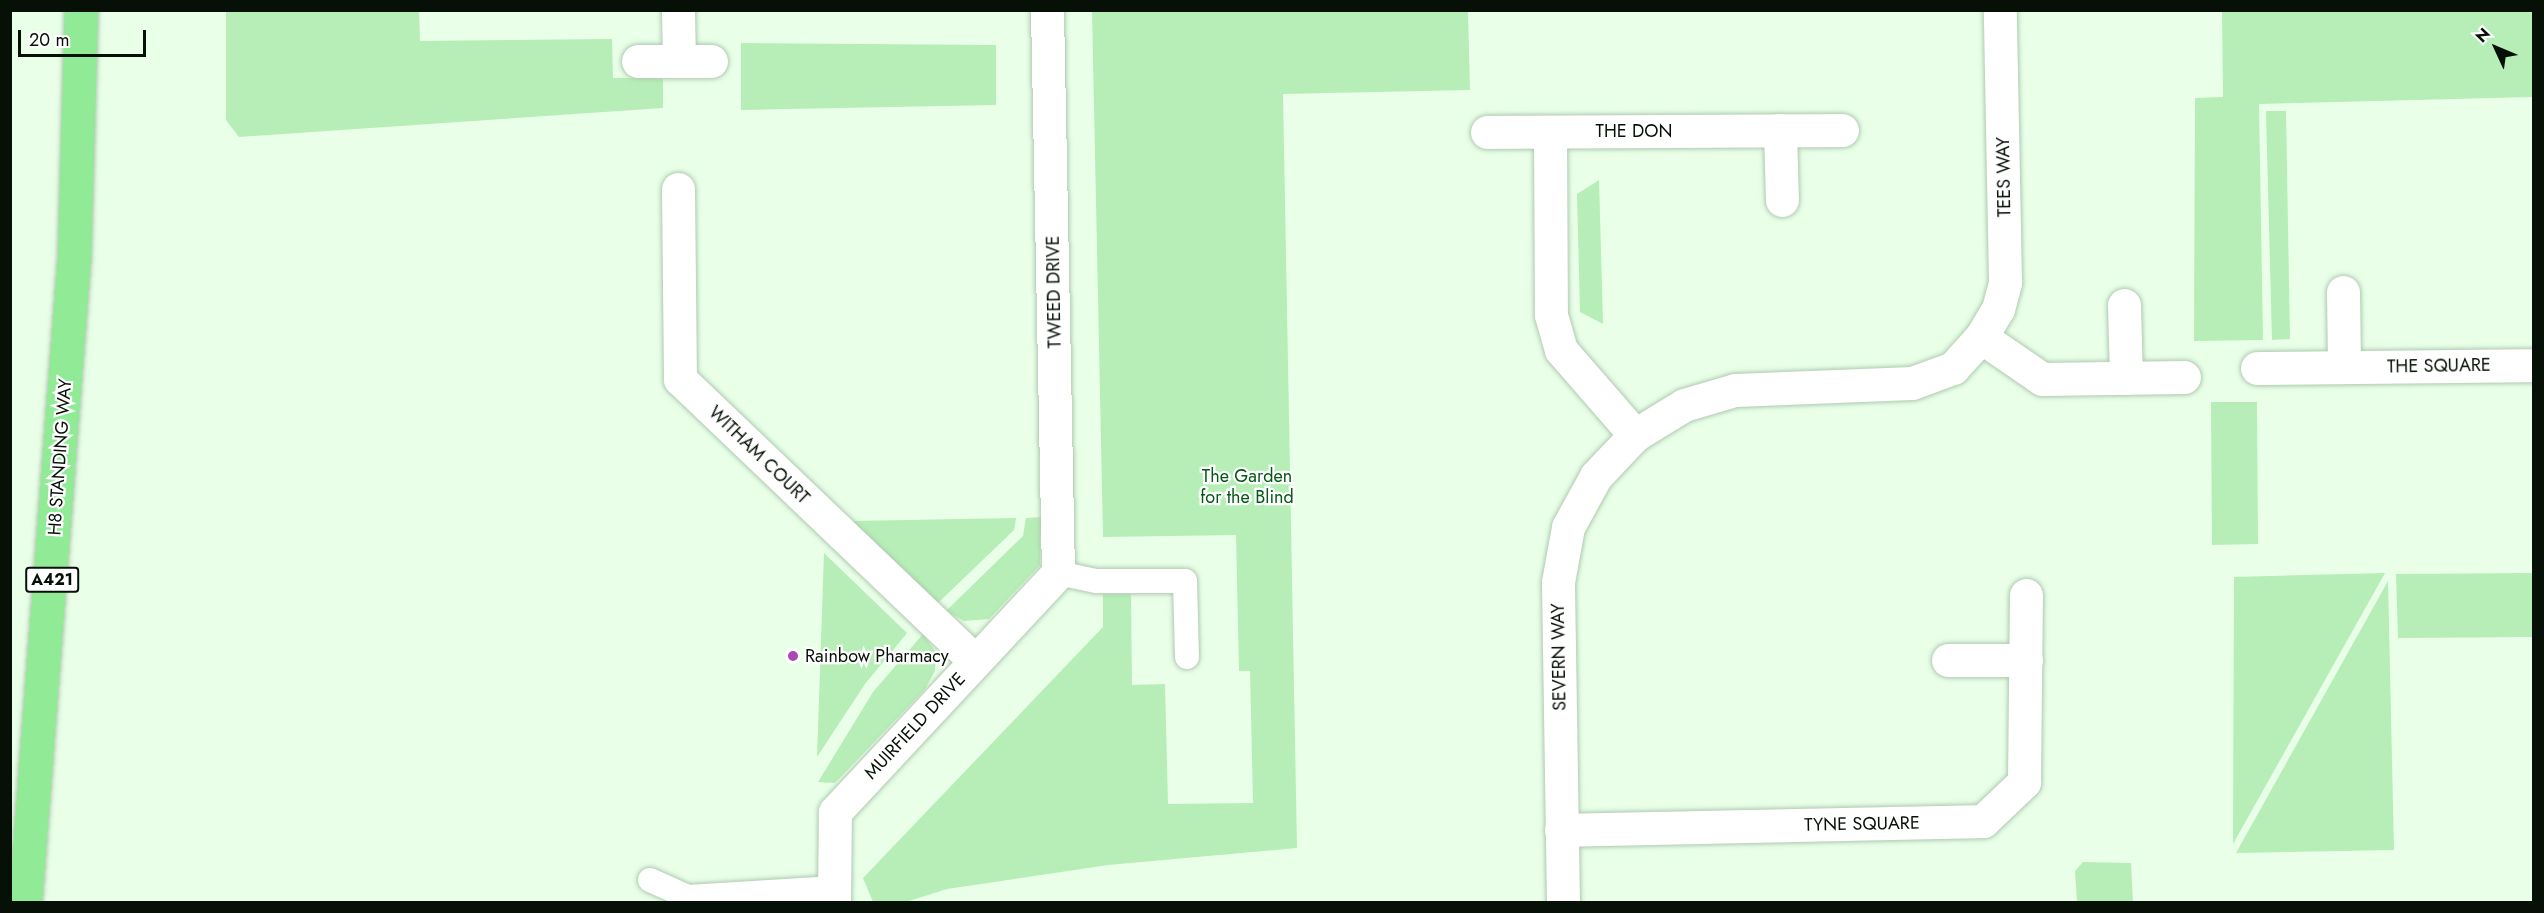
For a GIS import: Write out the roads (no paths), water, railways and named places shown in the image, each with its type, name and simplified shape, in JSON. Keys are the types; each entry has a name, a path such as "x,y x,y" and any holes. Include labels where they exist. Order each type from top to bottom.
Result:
{"highway":[{"name":"H8 STANDING WAY","path":"26,903 74,257 82,26"}],"street":[{"path":"678,10 679,61"},
{"name":"TWEED DRIVE","path":"1047,10 1058,573"},
{"name":"TEES WAY","path":"1982,337 1998,309 2006,282 2000,10"},
{"path":"638,61 711,61"},
{"path":"1780,130 1782,200"},
{"name":"THE DON","path":"1487,132 1842,130"},
{"path":"1550,132 1551,315 1562,350 1635,435"},
{"name":"WITHAM COURT","path":"678,189 680,380 975,661"},
{"path":"2343,292 2344,368"},
{"path":"2124,305 2126,378"},
{"path":"1982,337 2042,379 2184,377"},
{"name":"SEVERN WAY","path":"1563,903 1557,582 1568,526 1596,476 1635,435 1684,405 1735,390 1912,383 1953,368 1982,337"},
{"name":"THE SQUARE","path":"2257,368 2534,365"},
{"name":"MUIRFIELD DRIVE","path":"834,895 835,812 1058,573"},
{"name":"TYNE SQUARE","path":"1562,830 1983,821 2024,782 2026,595"},
{"path":"1948,660 2026,660"}],"lane":[{"path":"1058,573 1097,582 1185,581 1187,657"},
{"path":"650,880 688,897 834,895"}],"place":[{"name":"Rainbow Pharmacy","path":"793,656"}],"park label":[{"name":"The Garden for the Blind","path":"1247,487"}]}
